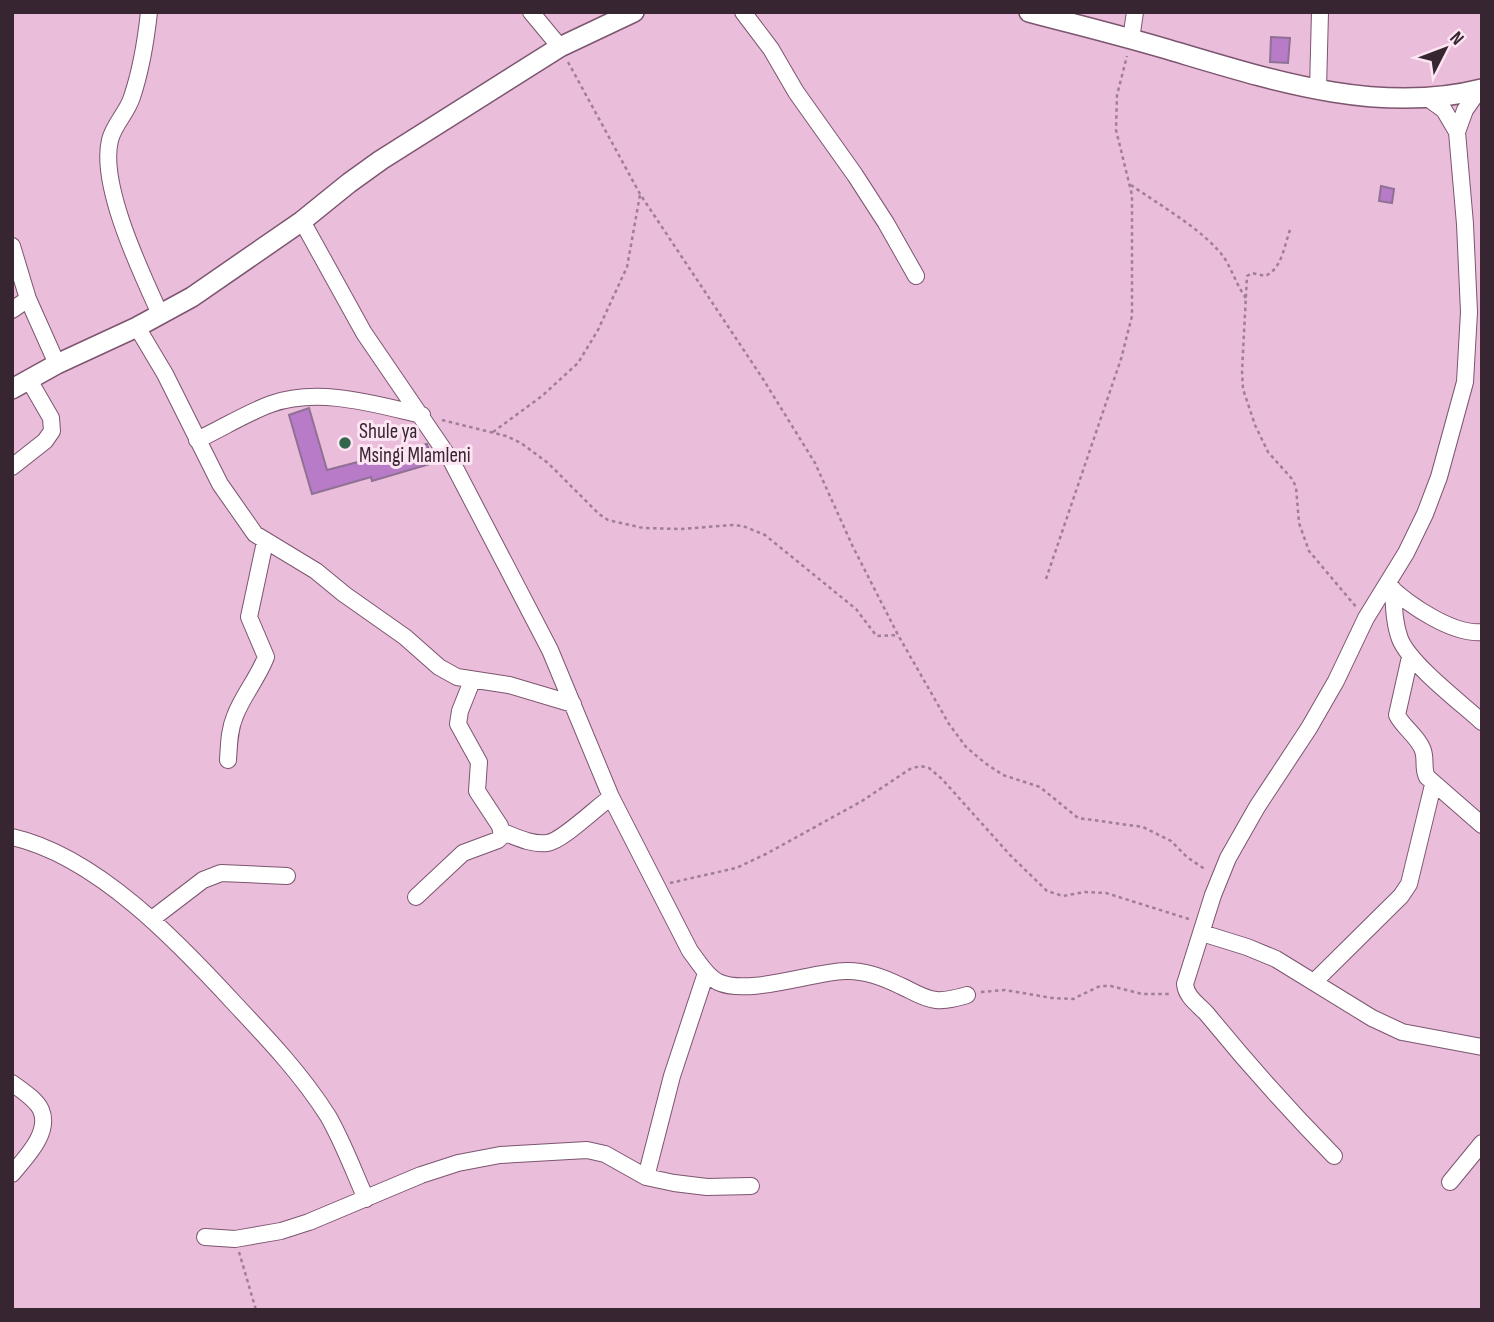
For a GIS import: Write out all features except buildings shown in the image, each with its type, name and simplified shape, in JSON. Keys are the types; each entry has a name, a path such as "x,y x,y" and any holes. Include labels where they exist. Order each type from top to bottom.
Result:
{"main road":[{"path":"21,385 57,364 137,327 192,297 302,221 381,160 560,47 634,12"},
{"path":"1029,12 1318,89 1398,99 1429,99 1480,90"}],"street":[{"path":"149,12 132,98 116,124 110,141 110,163 113,188 124,228 160,314"},
{"path":"531,12 560,47"},
{"path":"743,12 771,49 796,92 855,175 916,276"},
{"path":"1131,39 1135,12"},
{"path":"1318,89 1320,12"},
{"path":"1334,1156 1245,1061 1185,991 1186,977 1220,877 1252,817 1316,716 1366,618 1390,587 1435,489 1465,382 1469,312 1457,132 1465,110 1480,90"},
{"path":"1429,99 1444,110 1457,132"},
{"path":"302,221 365,333 452,462 550,650 611,797 690,951 706,973 718,982 738,986 845,971 858,972 897,984 934,1000 967,995"},
{"path":"12,246 28,299 57,364"},
{"path":"12,310 28,299"},
{"path":"137,327 165,374 220,484 244,520 265,542 316,570 344,594 405,637 439,667 457,677 509,685 573,704"},
{"path":"12,467 45,441 52,431 51,418 21,385"},
{"path":"197,440 271,404 303,397 340,398 422,415"},
{"path":"228,760 235,715 260,673 266,657 249,617 265,542"},
{"path":"1390,587 1414,608 1464,631 1482,632"},
{"path":"1390,587 1400,639 1409,657 1482,722"},
{"path":"1409,657 1397,715 1422,747 1425,755 1424,770 1433,785 1482,825"},
{"path":"472,681 460,711 458,724 477,756 480,772 477,791 503,832 533,842 550,843 611,797"},
{"path":"1314,981 1401,896 1409,884 1433,785"},
{"path":"416,897 463,853 498,840 503,832"},
{"path":"12,837 29,841 104,881 152,919 201,966 288,1059 329,1117 366,1199"},
{"path":"152,919 203,880 220,873 287,876"},
{"path":"1204,928 1276,959 1372,1018 1402,1032 1482,1047"},
{"path":"646,1177 662,1113 706,973"},
{"path":"12,1083 33,1100 41,1110 43,1121 40,1134 12,1174"},
{"path":"1450,1182 1482,1143"},
{"path":"205,1237 235,1238 281,1231 421,1175 458,1163 500,1155 587,1150 605,1154 646,1177 674,1184 707,1187 751,1186"}],"path":[{"path":"1046,579 1129,333 1132,303 1131,185 1116,131 1117,94 1131,39"},
{"path":"560,47 640,194 756,368 815,463 853,547 898,635 948,724 966,747 1003,775 1040,787 1078,818 1143,827 1171,841 1195,863 1220,877"},
{"path":"1131,185 1188,224 1214,247 1225,260 1247,300"},
{"path":"493,432 542,396 578,363 598,330 627,267 640,194"},
{"path":"1290,230 1279,264 1274,271 1265,276 1252,273 1248,276 1242,371 1244,389 1255,425 1269,452 1292,479 1296,488 1299,523 1309,551 1366,618"},
{"path":"422,415 506,436 534,451 608,520 643,528 681,529 733,525 765,535 856,609 877,636 898,635"},
{"path":"656,886 736,868 862,801 910,769 920,766 929,768 942,779 1010,855 1047,891 1063,896 1085,892 1106,893 1204,928"},
{"path":"967,995 1005,990 1073,999 1100,986 1152,995 1185,991"},
{"path":"235,1238 256,1310"}],"place":[{"name":"Shule ya Msingi Mlamleni","path":"345,443"}]}
